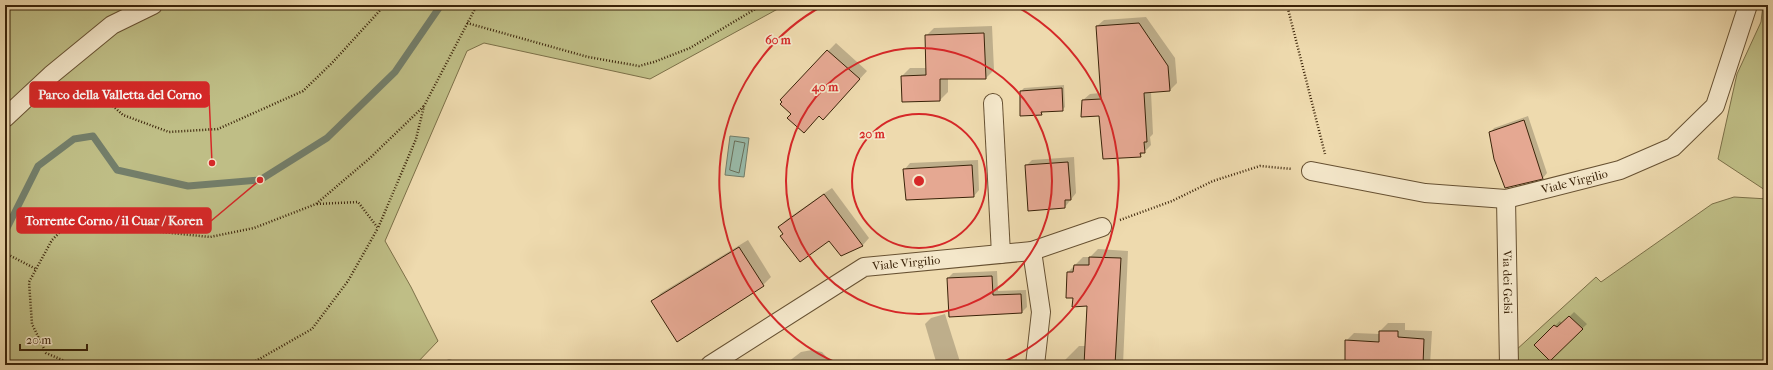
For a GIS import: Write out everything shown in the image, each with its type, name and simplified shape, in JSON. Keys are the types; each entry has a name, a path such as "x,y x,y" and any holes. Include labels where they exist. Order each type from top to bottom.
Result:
{"street":[{"path":"5,118 51,75 112,25 153,5"},
{"name":"Viale Virgilio","path":"1311,171 1425,193 1506,200 1620,170 1673,147 1715,106 1748,5"},
{"path":"993,103 1001,254"},
{"name":"Via dei Gelsi","path":"1506,200 1509,365"},
{"name":"Viale Virgilio","path":"710,365 864,268 1032,252 1102,227"},
{"path":"1032,252 1041,312 1035,365"}],"path":[{"path":"52,99 72,91 97,92 123,116 169,132 218,129 303,91 332,63 385,5"},
{"path":"249,365 312,328 348,281 378,228 416,139 424,106 477,5"},
{"path":"467,23 588,57 639,66 654,62 690,48 762,5"},
{"path":"1287,5 1331,174"},
{"path":"316,204 370,158 424,106"},
{"path":"1102,227 1172,201 1213,181 1260,166 1311,171"},
{"path":"74,365 46,353 32,324 29,282 52,240 70,222 98,212 152,230 210,237 254,228 316,204 358,202 378,228"},
{"path":"6,253 36,269"},
{"path":"240,365 254,362"}],"shaded area":[{"path":"5,5 785,5 650,79 484,43 467,51 385,241 411,287 438,341 415,365 5,365"},
{"path":"1763,5 1768,5 1768,192 1718,159 1737,74 1761,22"},
{"path":"1734,197 1768,199 1768,365 1519,365 1515,351 1596,277 1601,282 1712,204"}],"water":[{"path":"730,136 749,138 744,177 725,175"}],"building":[{"path":"1139,23 1168,66 1170,91 1144,93 1147,142 1144,142 1145,153 1140,153 1141,157 1103,159 1099,116 1081,117 1082,100 1101,99 1096,26"},
{"path":"984,33 986,79 940,79 940,101 902,102 901,76 926,75 925,35"},
{"path":"827,50 860,79 823,120 819,116 804,133 787,118 791,114 780,104 782,102 780,100"},
{"path":"1062,88 1063,111 1041,112 1042,115 1020,116 1020,91"},
{"path":"1524,120 1543,179 1505,188 1494,159 1489,132"},
{"path":"1068,162 1071,200 1065,200 1065,208 1028,211 1025,165"},
{"path":"972,165 974,197 906,200 903,169"},
{"path":"824,194 863,246 841,256 829,241 800,262 780,236 783,234 778,227"},
{"path":"739,247 764,286 677,342 651,301"},
{"path":"1089,257 1121,258 1115,365 1084,365 1087,306 1072,307 1073,298 1066,298 1067,272 1073,272 1074,265 1089,265"},
{"path":"992,276 993,295 1021,294 1022,313 949,317 947,278"},
{"path":"1569,316 1583,329 1550,361 1534,345 1554,325 1557,327"},
{"path":"1379,331 1398,331 1398,337 1424,339 1423,365 1345,365 1345,340 1379,342"}],"waterway":[{"path":"5,232 38,166 74,139 93,136 117,170 188,186 260,180 327,138 395,72 441,5"}],"place":[{"name":"Parco della Valletta del Corno","path":"212,163"},
{"name":"Torrente Corno / il Cuar / Koren","path":"260,180"}]}
